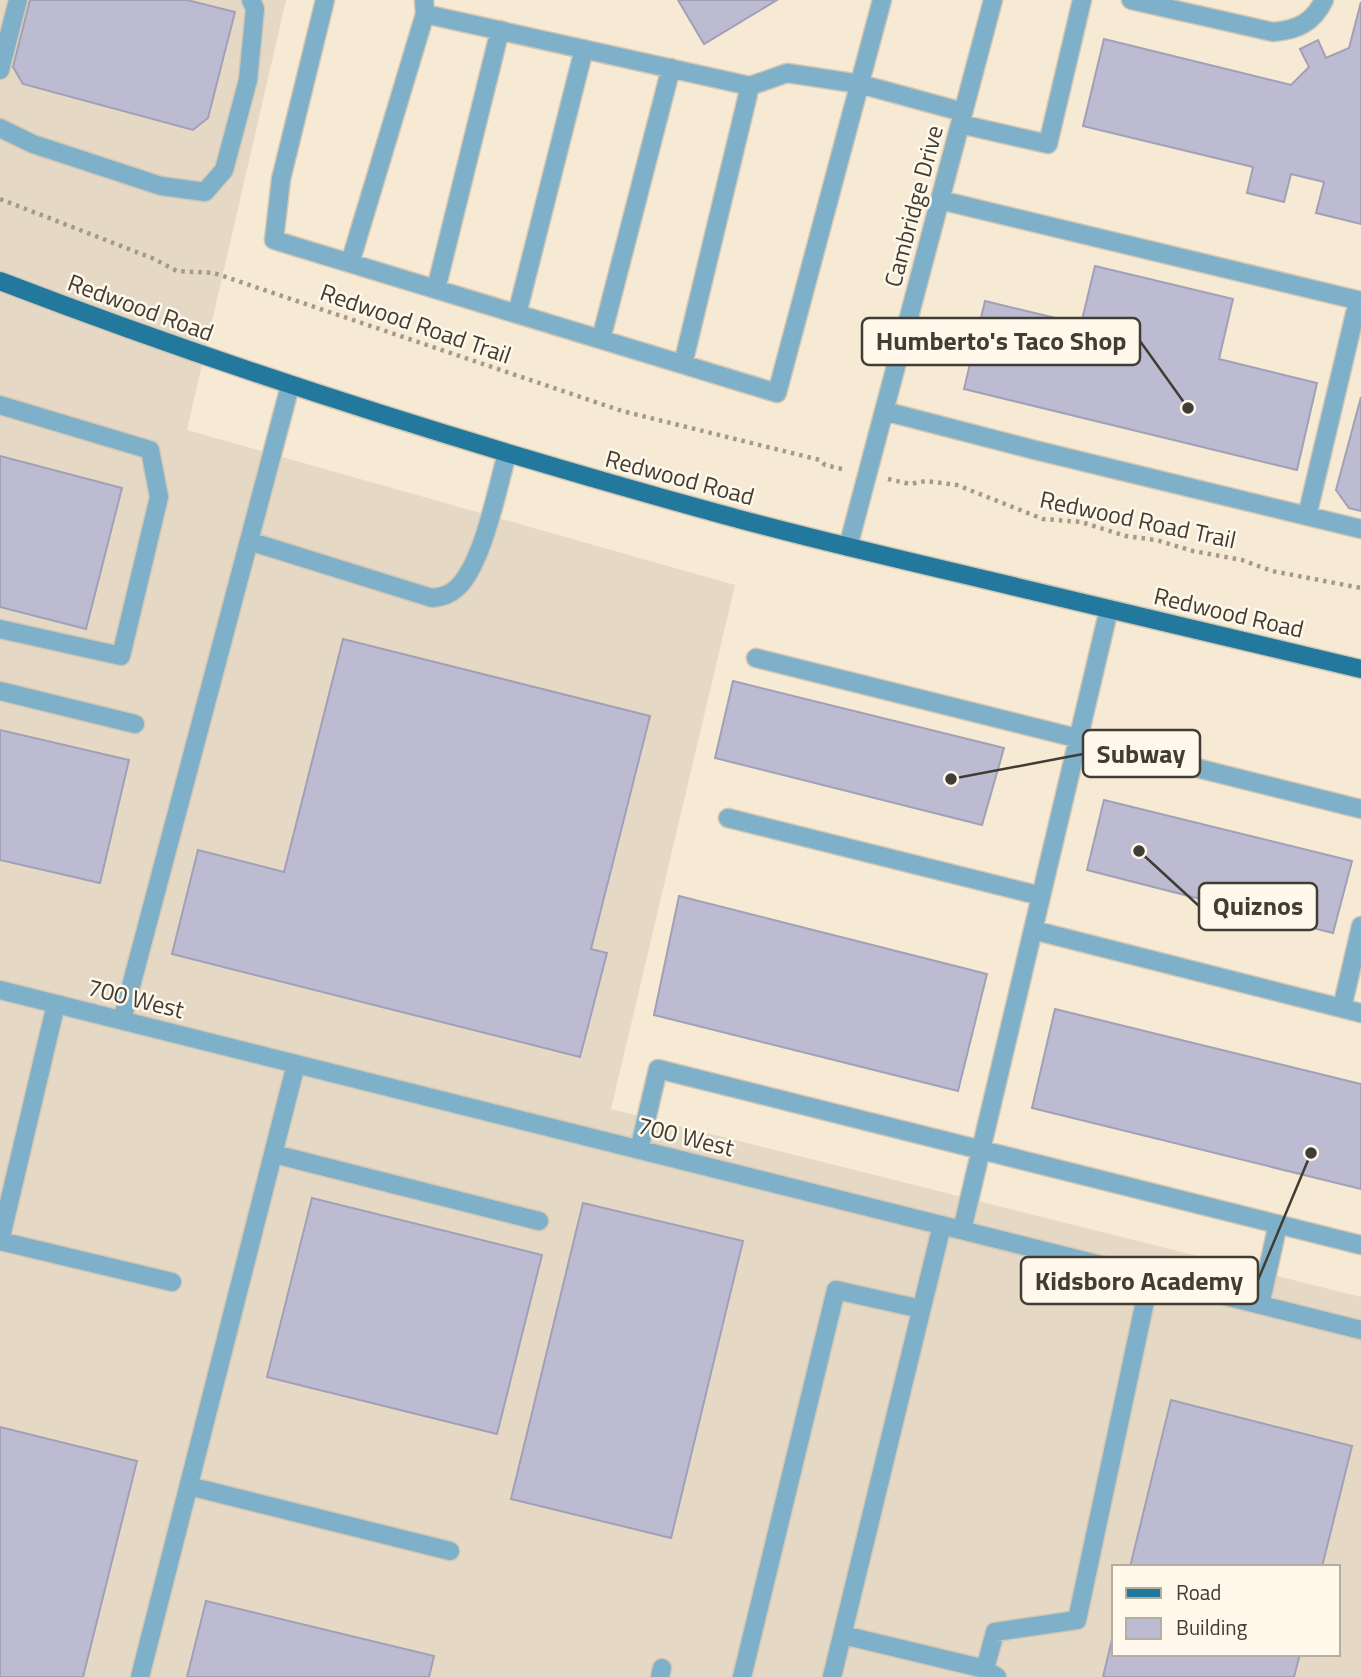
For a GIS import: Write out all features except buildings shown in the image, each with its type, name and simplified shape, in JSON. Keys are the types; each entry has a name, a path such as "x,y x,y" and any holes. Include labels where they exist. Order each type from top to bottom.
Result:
{"main road":[{"name":"Redwood Road","path":"0,281 101,320 290,386 507,454 848,547 1361,669"}],"street":[{"path":"0,70 18,0"},
{"path":"0,128 33,144 161,187 205,192 225,170 248,80 255,9 251,0"},
{"path":"325,0 281,178 274,240 777,393 882,0"},
{"name":"Cambridge Drive","path":"848,547 993,0"},
{"path":"350,263 424,7 500,30 750,86 787,73 860,84 1048,145 1082,0"},
{"path":"1131,0 1273,32 1290,31 1304,26 1324,0"},
{"path":"436,289 500,30"},
{"path":"517,314 584,49"},
{"path":"601,340 671,68"},
{"path":"682,364 750,86"},
{"path":"940,200 1360,301 1307,516"},
{"path":"122,1020 290,386"},
{"path":"0,405 149,450 159,497 121,656 0,628"},
{"path":"884,411 1361,529"},
{"path":"249,541 432,598 445,597 458,588 469,573 482,542 507,454"},
{"path":"962,1230 1109,609"},
{"path":"756,658 1361,809"},
{"path":"0,691 135,724"},
{"path":"728,818 1041,896"},
{"path":"1342,1008 1361,926"},
{"path":"1032,930 1361,1013"},
{"name":"700 West","path":"0,990 1361,1330"},
{"path":"56,1004 0,1241 172,1283"},
{"path":"140,1677 296,1064"},
{"path":"639,1150 657,1069 1361,1245"},
{"path":"274,1154 539,1221"},
{"path":"1260,1305 1278,1224"},
{"path":"832,1677 942,1225"},
{"path":"843,1635 991,1673 995,1632 1077,1620 1150,1278"},
{"path":"742,1677 836,1290 921,1310"},
{"path":"189,1486 450,1551"}],"path":[{"name":"Redwood Road Trail","path":"0,199 119,244 177,271 214,273 622,411 820,460 825,465"},
{"name":"Redwood Road Trail","path":"910,484 926,481 957,485 1043,519 1088,524 1126,536 1156,540 1193,551 1242,560 1272,572 1361,588"}],"shaded area":[{"path":"0,0 286,0 187,430 735,585 611,1109 1361,1297 1361,1677 0,1677"}],"place":[{"name":"Humberto's Taco Shop","path":"1188,408"},
{"name":"Subway","path":"951,779"},
{"name":"Quiznos","path":"1139,851"},
{"name":"Kidsboro Academy","path":"1311,1153"}]}
